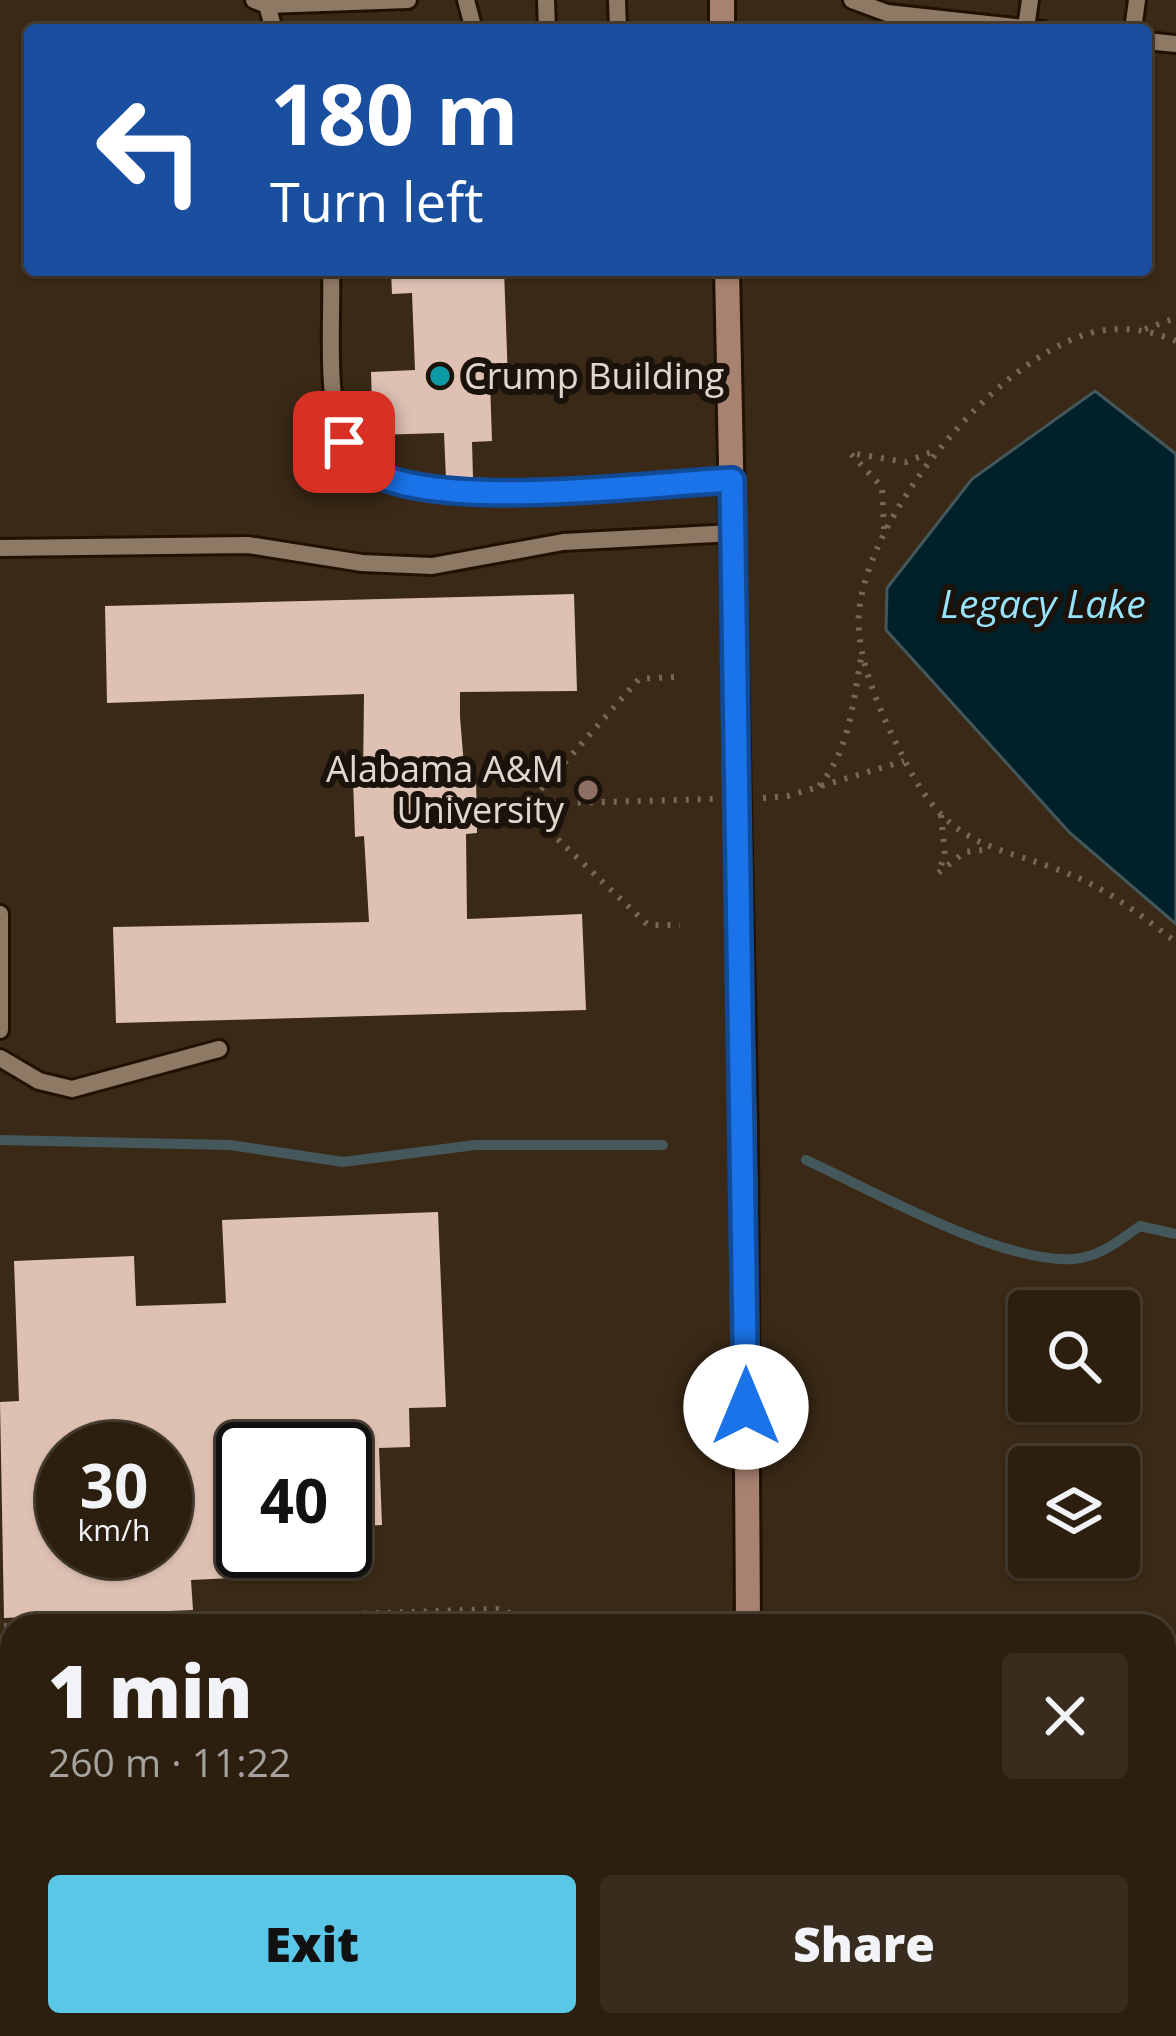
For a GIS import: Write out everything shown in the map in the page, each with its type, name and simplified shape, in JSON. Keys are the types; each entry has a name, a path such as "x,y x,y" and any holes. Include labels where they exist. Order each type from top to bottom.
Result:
{"street":[{"path":"728,276 748,1614"}],"lane":[{"path":"261,3 408,0"},
{"path":"852,0 887,14 923,9 1007,24"},
{"path":"331,276 335,406 344,442 368,470 442,488 533,491 732,480"},
{"path":"0,548 248,545 362,563 432,566 563,542 733,533"},
{"path":"0,914 0,1030"},
{"path":"0,1058 39,1082 72,1089 219,1049"}],"path":[{"path":"817,788 836,766 862,652 860,607 866,575 884,533 938,449 1057,345 1091,332 1141,330 1176,318"},
{"path":"1141,330 1176,341"},
{"path":"884,533 882,487 850,453 906,462 938,449"},
{"path":"862,652 904,761 940,811 986,849 1086,881 1176,942"},
{"path":"674,677 639,679 528,804 528,812 648,925 680,925"},
{"path":"528,804 738,799 817,788 904,761"},
{"path":"940,811 945,855 938,873 964,852 986,849"},
{"path":"352,1614 497,1609 513,1614"}],"water":[{"name":"Legacy Lake","path":"1095,391 1176,454 1176,924 1070,833 886,630 887,588 972,479"}],"building":[{"name":"Crump Building","path":"391,276 504,276 508,381 490,381 492,441 472,442 473,478 446,479 444,433 373,435 371,372 415,370 412,293 392,294"},
{"path":"574,594 577,691 460,692 460,717 465,778 476,778 477,833 466,834 467,919 582,914 586,1010 116,1023 113,927 369,922 364,836 355,837 353,780 363,780 364,694 107,703 105,606"},
{"path":"438,1212 446,1407 409,1408 410,1447 379,1448 382,1525 372,1526 372,1422 216,1422 216,1578 233,1578 191,1580 193,1610 4,1614 0,1402 19,1401 14,1261 134,1256 136,1306 226,1303 222,1220"}],"waterway":[{"path":"0,1140 230,1145 343,1162 475,1145 663,1145"},
{"path":"806,1160 938,1223 1044,1257 1092,1255 1140,1226 1176,1234"}],"place":[{"name":"Crump Building","path":"440,376"},
{"name":"Alabama A&M University","path":"588,790"}],"route":[{"path":"344,442 368,470 442,488 533,491 732,480 746,1407"}]}
